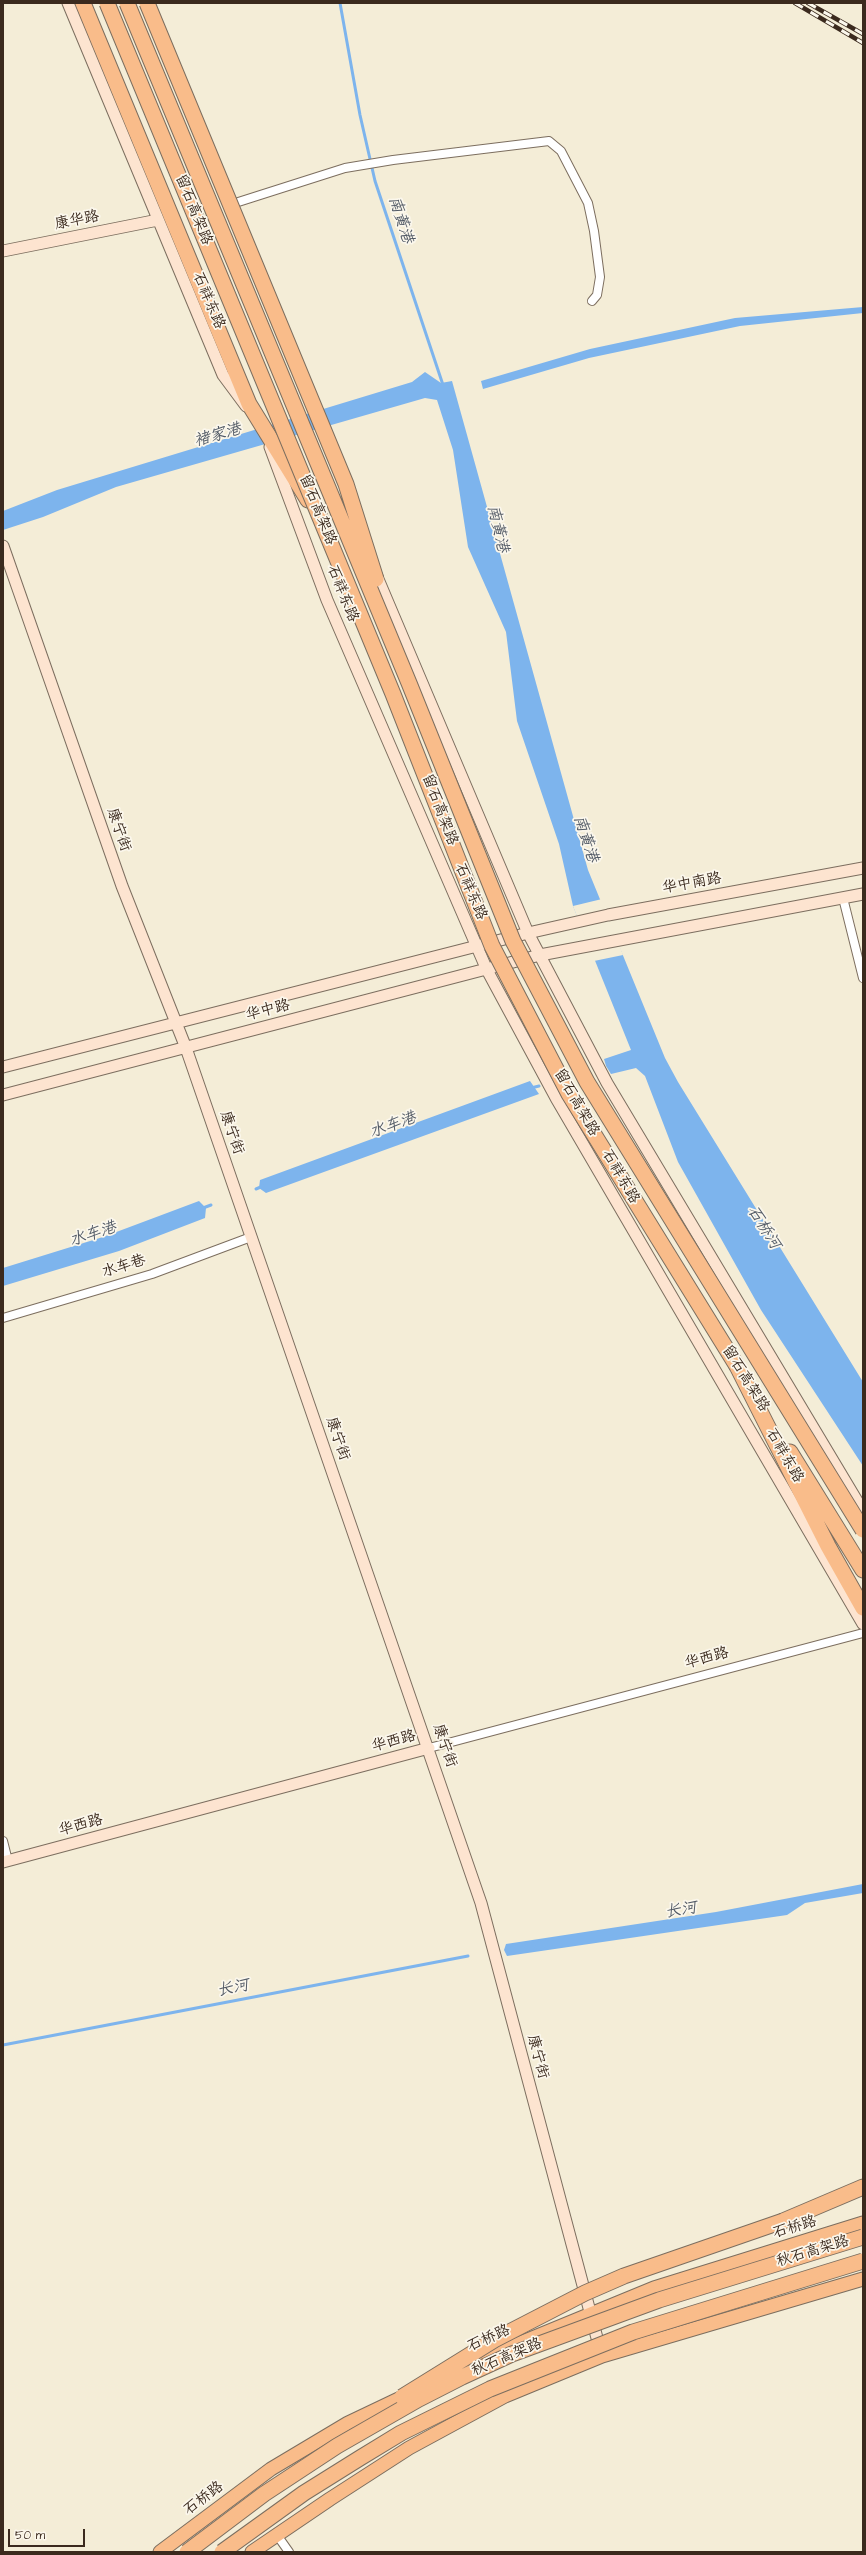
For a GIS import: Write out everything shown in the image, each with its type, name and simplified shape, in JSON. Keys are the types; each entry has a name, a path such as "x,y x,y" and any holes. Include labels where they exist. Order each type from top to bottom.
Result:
{"highway":[{"path":"83,3 120,89 249,404 323,525"},
{"name":"留石高架路","path":"107,3 393,694 492,946 569,1094 863,1570"},
{"name":"留石高架路","path":"127,3 409,683 513,941 587,1082 863,1530"},
{"path":"147,3 346,484 409,683"},
{"path":"737,1366 828,1546 863,1608"},
{"path":"783,2221 863,2187"},
{"path":"264,2494 302,2460 494,2340 624,2276 783,2221 863,2196"},
{"name":"秋石高架路","path":"187,2552 264,2494 337,2446 419,2399 512,2354 659,2300 863,2237"},
{"name":"秋石高架路","path":"222,2552 304,2493 360,2458 401,2433 490,2388 633,2332 835,2270 863,2263"}],"main road":[{"name":"石祥东路","path":"68,3 223,375 258,424 270,447 327,600 487,970 556,1098 863,1624"},
{"path":"147,3 232,204 375,574 528,933 607,1083 863,1511"},
{"name":"康华路","path":"3,251 158,220"},
{"name":"康宁街","path":"3,546 122,886 186,1048 429,1748 481,1903 589,2313 602,2356"},
{"name":"华中南路","path":"528,933 608,915 863,868"},
{"path":"540,955 863,894"},
{"name":"华中路","path":"3,1067 476,945 528,933"},
{"name":"华中路","path":"3,1095 540,955"},
{"name":"华西路","path":"6,1862 429,1748"},
{"name":"石桥路","path":"160,2552 271,2469 348,2423 491,2355 589,2313 654,2288 863,2223"},
{"path":"252,2552 409,2448 505,2396 602,2356 863,2278"}],"street":[{"path":"232,204 345,168 393,160 549,141 561,151 588,203 594,231 600,277 597,295 592,301"},
{"path":"843,898 863,978"},
{"name":"水车巷","path":"3,1318 152,1274 251,1237"},
{"name":"华西路","path":"429,1748 863,1633"},
{"path":"3,1841 6,1862"},
{"path":"277,2535 289,2552"}],"water":[{"path":"863,307 863,313 740,326 589,358 483,389 481,381 590,349 735,318"},
{"name":"石桥河","path":"425,372 441,383 452,381 588,870 665,1058 678,1082 863,1382 863,1466 761,1310 678,1162 645,1076 636,1068 611,1074 606,1066 604,1059 631,1050 573,906 559,844 517,721 506,632 468,547 453,450 437,400 425,398 116,487 43,517 3,530 3,511 57,490 412,382"},
{"path":"530,1081 539,1094 266,1193 259,1188 260,1180"},
{"path":"199,1201 206,1208 205,1218 119,1251 3,1286 3,1268 103,1237"},
{"path":"863,1884 863,1893 805,1903 787,1915 507,1956 504,1950 506,1944 716,1912"}],"pier":[{"path":"602,899 623,955 594,961 573,906"}],"waterway":[{"name":"南黄港","path":"340,3 360,115 375,181 443,385"},
{"name":"水车港","path":"531,1088 539,1086"},
{"name":"水车港","path":"256,1189 263,1186"},
{"name":"水车港","path":"203,1208 211,1205"},
{"name":"长河","path":"3,2045 468,1956"}],"railway":[{"path":"795,3 863,43"},
{"path":"808,3 863,34"}],"water label":[{"name":"褚家港","path":"218,436"}]}
